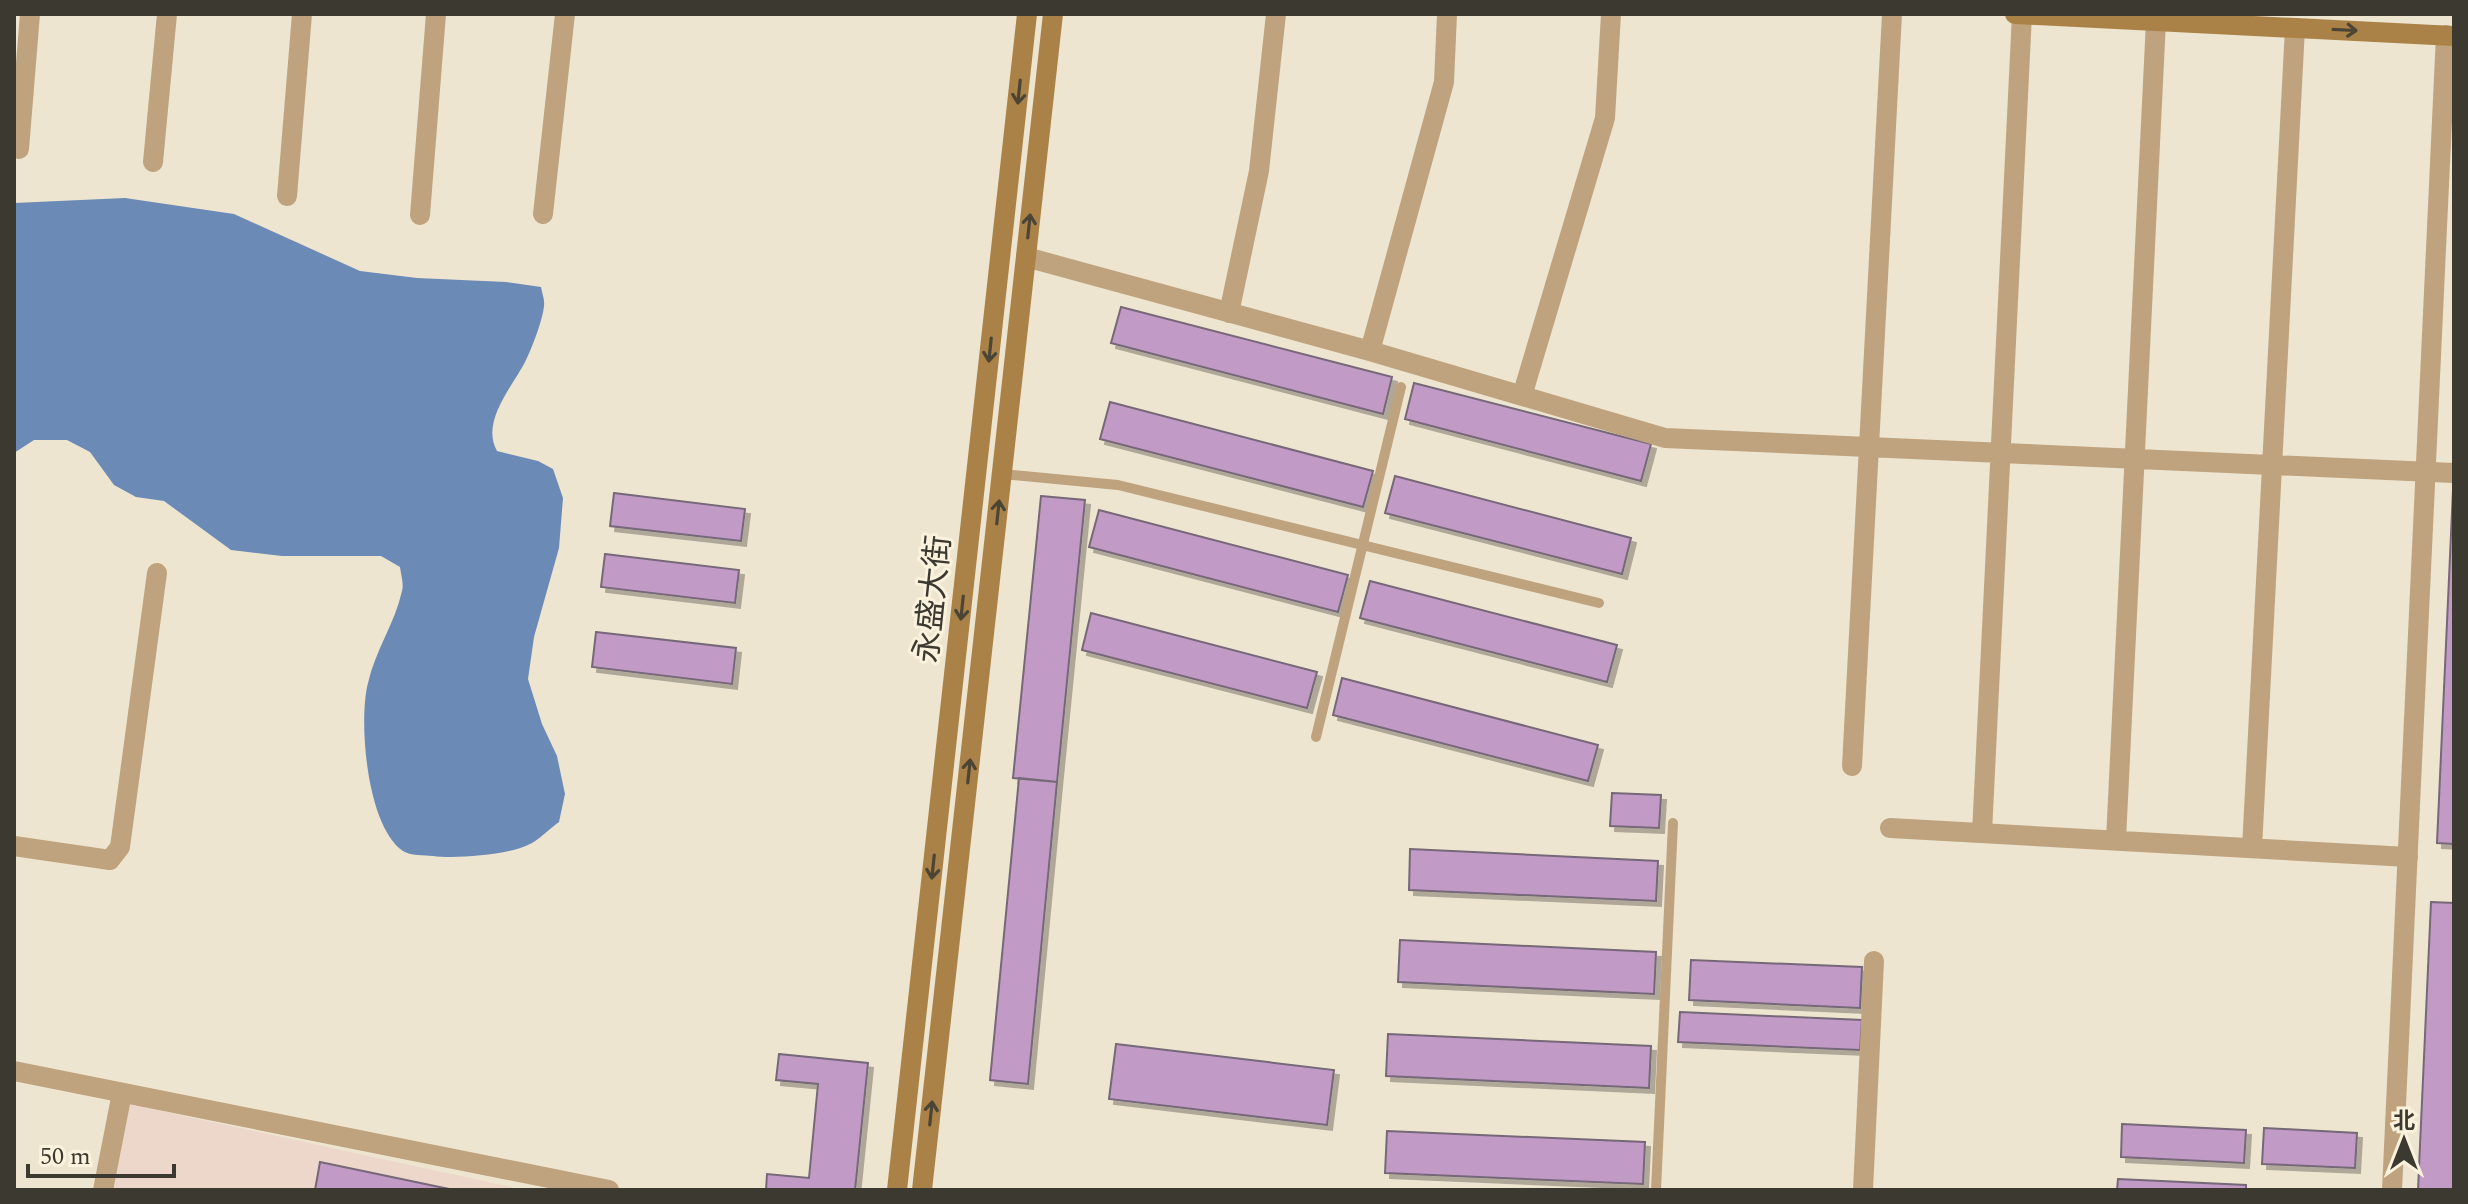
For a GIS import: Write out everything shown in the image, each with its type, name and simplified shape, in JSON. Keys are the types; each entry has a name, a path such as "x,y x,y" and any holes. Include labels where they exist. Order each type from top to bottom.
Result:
{"main road":[{"name":"永盛大街","path":"897,1190 1027,14"},
{"name":"永盛大街","path":"922,1190 1053,14"},
{"path":"2015,14 2450,35"}],"street":[{"path":"19,149 30,14"},
{"path":"153,162 167,14"},
{"path":"287,196 302,14"},
{"path":"420,215 436,14"},
{"path":"543,214 565,14"},
{"path":"1229,313 1259,171 1276,14"},
{"path":"1370,351 1444,82 1447,14"},
{"path":"1522,396 1605,118 1611,14"},
{"path":"1852,766 1892,14"},
{"path":"1982,833 2022,14"},
{"path":"2116,840 2156,21"},
{"path":"2252,848 2295,28"},
{"path":"2392,1190 2450,35"},
{"path":"1026,257 1370,351 1665,438 2454,473"},
{"path":"14,846 110,860 120,847 157,573"},
{"path":"1890,828 2408,857"},
{"path":"1863,1190 1874,961"},
{"path":"14,1071 609,1190"},
{"path":"103,1190 122,1093"}],"lane":[{"path":"1316,737 1401,387"},
{"path":"1002,474 1118,485 1599,603"},
{"path":"1656,1190 1673,823"}],"shaded area":[{"path":"130,1104 525,1190 112,1190"}],"water":[{"path":"125,198 234,214 360,271 541,287 544,306 537,333 501,404 493,428 497,451 538,461 553,469 563,498 559,548 534,637 528,679 542,724 557,756 565,794 559,822 534,842 510,851 482,855 413,855 403,851 391,838 381,820 368,773 365,700 371,671 402,591 400,567 381,556 282,556 231,550 164,501 136,497 114,485 90,452 67,440 34,440 14,453 14,203"}],"building":[{"path":"1121,307 1392,377 1383,414 1111,343"},
{"path":"1414,383 1651,444 1641,481 1405,419"},
{"path":"1110,402 1373,471 1363,507 1100,439"},
{"path":"1395,476 1631,538 1622,574 1385,513"},
{"path":"2454,490 2454,844 2437,843"},
{"path":"614,493 745,509 741,541 610,526"},
{"path":"1041,496 1085,500 1057,782 1013,778"},
{"path":"1099,510 1348,575 1338,612 1089,547"},
{"path":"605,554 739,570 735,603 601,587"},
{"path":"1370,581 1617,645 1607,682 1360,618"},
{"path":"1091,613 1317,672 1307,708 1082,650"},
{"path":"596,632 736,648 732,684 592,667"},
{"path":"1342,678 1598,745 1588,781 1333,715"},
{"path":"1019,778 1057,782 1028,1084 990,1080"},
{"path":"1612,793 1661,795 1659,828 1610,826"},
{"path":"1410,849 1658,861 1656,901 1409,890"},
{"path":"2431,902 2454,903 2454,1190 2418,1190"},
{"path":"1400,940 1656,952 1654,994 1398,982"},
{"path":"1691,960 1862,967 1860,1008 1689,1000"},
{"path":"1680,1012 1862,1020 1860,1050 1678,1042"},
{"path":"1388,1034 1651,1046 1649,1088 1386,1076"},
{"path":"1116,1044 1334,1070 1327,1125 1109,1099"},
{"path":"779,1054 868,1063 855,1190 766,1190 767,1174 809,1178 818,1084 776,1080"},
{"path":"2122,1124 2246,1130 2244,1163 2121,1157"},
{"path":"2264,1128 2357,1133 2355,1168 2262,1164"},
{"path":"1387,1131 1645,1142 1643,1184 1385,1173"},
{"path":"320,1162 454,1190 315,1190"},
{"path":"2118,1179 2246,1185 2246,1190 2117,1190"}]}
